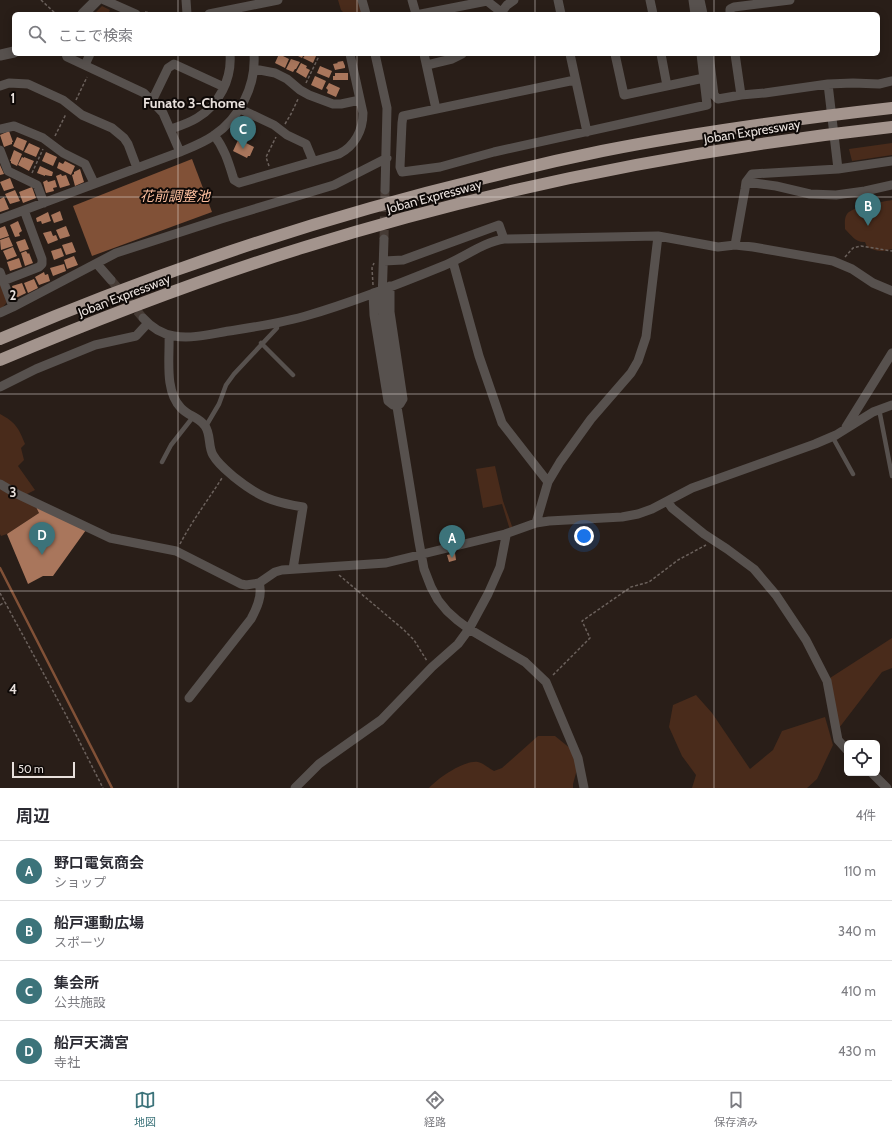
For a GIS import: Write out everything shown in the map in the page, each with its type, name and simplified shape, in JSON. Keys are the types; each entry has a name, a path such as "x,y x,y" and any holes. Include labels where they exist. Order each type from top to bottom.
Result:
{"highway":[{"name":"Joban Expressway","path":"0,339 110,294 212,257 381,204 602,151 725,129 892,108"},
{"name":"Joban Expressway","path":"0,360 119,311 212,277 304,247 445,207 534,185 658,160 808,137 892,127"}],"street":[{"path":"85,12 97,0"},
{"path":"104,0 131,12"},
{"path":"186,0 187,12"},
{"path":"234,12 246,11 278,0"},
{"path":"362,0 365,12"},
{"path":"412,0 415,12"},
{"path":"502,12 514,0"},
{"path":"558,0 561,12"},
{"path":"650,0 653,12"},
{"path":"692,0 695,12"},
{"path":"700,0 703,12"},
{"path":"730,12 730,10 734,7 770,1 790,0"},
{"path":"432,12 488,1 500,12"},
{"path":"0,55 12,52"},
{"path":"67,56 140,91 152,101 163,113 180,152"},
{"path":"88,66 90,56"},
{"path":"171,129 189,122 204,113 217,100 224,87 229,72 230,56"},
{"path":"0,219 180,152 205,141 230,122 240,109 251,84 254,69 254,56"},
{"path":"214,135 221,144 226,155 234,180 239,183 339,154 346,150 352,145 361,130 363,121 350,56"},
{"path":"375,56 387,108 387,158 385,190"},
{"path":"425,56 436,108"},
{"path":"427,65 452,59 458,56"},
{"path":"570,56 587,132"},
{"path":"615,56 624,95 704,78"},
{"path":"661,56 667,86"},
{"path":"576,80 403,116 400,167 402,172 440,167 494,152 707,105 700,56"},
{"path":"709,56 714,95 718,99 741,95 828,88 853,82 879,84 892,81"},
{"path":"735,56 741,95"},
{"path":"152,101 168,68 172,64 224,87"},
{"path":"254,69 275,73 287,79 300,90 309,95 333,104 360,100"},
{"path":"0,86 10,83 28,84 63,100 82,114 112,128 124,138 128,144 137,168"},
{"path":"828,88 838,165"},
{"path":"240,109 274,125 288,135 306,144 313,161"},
{"path":"0,129 14,126 48,141 63,153 85,164 94,183"},
{"path":"0,150 8,171 37,185 44,202"},
{"path":"0,313 116,253 175,233 334,185 387,158"},
{"path":"735,246 746,182 752,174 892,161"},
{"path":"746,182 776,186 810,194 836,195 892,185"},
{"path":"13,307 2,280 39,267 42,264 42,259 24,210"},
{"path":"384,261 403,260 499,225 504,239"},
{"path":"536,523 548,482 560,462 591,419 631,374 638,361 646,337 658,236"},
{"path":"0,387 36,369 95,345 136,336 146,320 157,329 170,335 184,336 200,335 276,323 308,316 453,262 496,240 504,239 658,236 712,246 753,247 833,261 852,269 873,283 892,291"},
{"path":"384,239 383,312 387,350 424,569 438,600 457,620 469,629 525,662 546,682 578,758 584,788"},
{"path":"453,262 479,356 502,423 548,482"},
{"path":"97,264 111,280"},
{"path":"373,293 374,315 388,400 393,406 400,404 403,399 390,312 390,286"},
{"path":"170,335 170,384 172,395 181,409 206,426 212,454 218,462 255,493 269,500 282,504 303,507 293,569"},
{"path":"846,429 892,353"},
{"path":"0,484 17,494 110,538 176,551 235,582 246,585 259,584 275,572 293,569 386,564 505,534 536,523 622,517 646,512 668,502 692,488 800,451 846,429 879,410 892,405"},
{"path":"668,502 672,508 754,570 776,595 806,640 827,681 838,740 844,747"},
{"path":"295,788 319,764 381,720 458,644 469,629 488,594 500,567 506,536 505,534"},
{"path":"189,698 251,619 256,610 261,594 259,584"},
{"path":"875,776 887,788"}],"lane":[{"path":"206,426 219,404 226,385 277,328 276,323"},
{"path":"262,343 293,375"},
{"path":"879,410 892,476"},
{"path":"162,462 171,445 193,417"},
{"path":"832,436 853,474"}],"path":[{"path":"42,0 54,12"},
{"path":"304,86 319,56"},
{"path":"28,181 45,145 48,141 53,140 70,106 74,104 88,66"},
{"path":"283,127 301,94"},
{"path":"272,174 266,158 278,134"},
{"path":"842,264 845,256 853,248 861,246 892,251"},
{"path":"176,551 188,527 207,502 227,471"},
{"path":"546,682 590,638 582,621 631,587 649,582 678,560 695,552 713,540"},
{"path":"332,568 414,640 432,668"},
{"path":"0,593 66,715 103,788"},
{"path":"0,605 5,602"}],"shaded area":[{"path":"338,0 359,0 362,12 343,12"},
{"path":"102,6 110,10 109,12 96,12"},
{"path":"892,143 892,155 852,161 849,149"},
{"path":"892,200 892,249 885,251 874,250 867,247 865,242 856,240 845,229 845,217 850,211 868,205"},
{"path":"0,282 7,302 0,309"},
{"path":"0,414 13,423 23,438 25,444 21,448 24,460 18,466 35,490 25,495 35,505 39,513 7,534 1,536 0,534"},
{"path":"495,466 503,501 513,529 510,530 502,504 483,508 476,469"},
{"path":"892,638 892,668 882,672 839,728 830,678"},
{"path":"696,695 712,713 750,769 773,750 782,731 825,717 833,745 817,779 807,788 692,788 696,775 682,756 669,727 673,705"},
{"path":"538,736 555,736 571,749 578,766 573,788 429,788 438,779 452,770 472,762 478,762 494,771 502,768"}],"water":[{"name":"花前調整池","path":"192,159 212,212 92,256 73,206"}],"building":[{"path":"278,56 283,56 289,59 285,68 275,63"},
{"path":"304,56 316,56 313,63 303,58"},
{"path":"291,59 300,62 293,72 286,69"},
{"path":"343,61 345,68 335,70 333,64"},
{"path":"301,63 307,66 306,68 310,70 306,78 296,72"},
{"path":"320,66 332,71 329,78 317,73"},
{"path":"335,73 348,73 348,80 333,80"},
{"path":"315,76 326,81 322,90 311,85"},
{"path":"329,83 340,88 336,97 327,93 328,90 326,88"},
{"path":"9,131 13,142 12,144 4,147 0,135"},
{"path":"17,137 27,141 23,151 13,146"},
{"path":"238,140 254,147 250,156 247,158 233,151"},
{"path":"29,143 40,148 36,157 24,152"},
{"path":"14,150 22,154 17,166 10,161"},
{"path":"46,152 57,157 53,166 42,161"},
{"path":"22,157 34,161 29,171 18,165"},
{"path":"65,161 75,166 71,175 57,168 59,162 63,164"},
{"path":"0,165 4,174 0,175"},
{"path":"40,166 53,172 52,176 45,176 37,173"},
{"path":"80,169 84,182 75,186 72,175"},
{"path":"61,174 62,176 66,175 70,185 60,188 56,176"},
{"path":"10,178 14,188 4,191 0,182"},
{"path":"47,180 48,182 55,180 57,187 53,188 54,191 46,193 43,182"},
{"path":"32,187 36,198 23,203 19,192"},
{"path":"15,190 20,201 10,204 5,194"},
{"path":"4,197 9,209 0,212 0,199"},
{"path":"60,211 63,220 54,223 51,215"},
{"path":"48,212 51,221 42,224 41,221 37,222 36,218"},
{"path":"18,221 22,231 19,233 20,236 15,237 10,225"},
{"path":"5,226 9,236 0,239 0,228"},
{"path":"66,226 70,236 60,239 56,230"},
{"path":"51,231 53,236 56,235 58,240 48,244 43,233"},
{"path":"9,237 13,246 1,250 0,240"},
{"path":"25,239 29,249 20,252 16,242"},
{"path":"72,242 76,252 66,255 62,245"},
{"path":"13,247 17,256 7,260 3,251"},
{"path":"61,248 64,256 54,260 51,251"},
{"path":"26,251 28,254 29,253 33,263 25,266 21,253"},
{"path":"74,256 78,265 67,269 64,260"},
{"path":"19,258 22,267 10,271 7,262"},
{"path":"64,264 66,271 53,276 50,268"},
{"path":"44,272 45,275 48,274 50,281 39,285 35,277"},
{"path":"34,279 38,288 28,293 24,283"},
{"path":"22,283 26,293 16,298 12,286"},
{"path":"35,505 86,530 53,576 43,576 28,584 7,534 39,513"},
{"path":"455,553 456,560 449,562 447,555"}],"waterway":[{"path":"0,568 112,788"}],"tunnel":[{"path":"384,239 385,190"},
{"path":"111,280 143,318"}],"place":[{"name":"集会所","path":"243,149"},
{"name":"船戸運動広場","path":"868,226"},
{"name":"船戸天満宮","path":"42,555"},
{"name":"野口電気商会","path":"452,558"}],"district":[{"name":"Funato 3-Chome","path":"194,103"}]}
